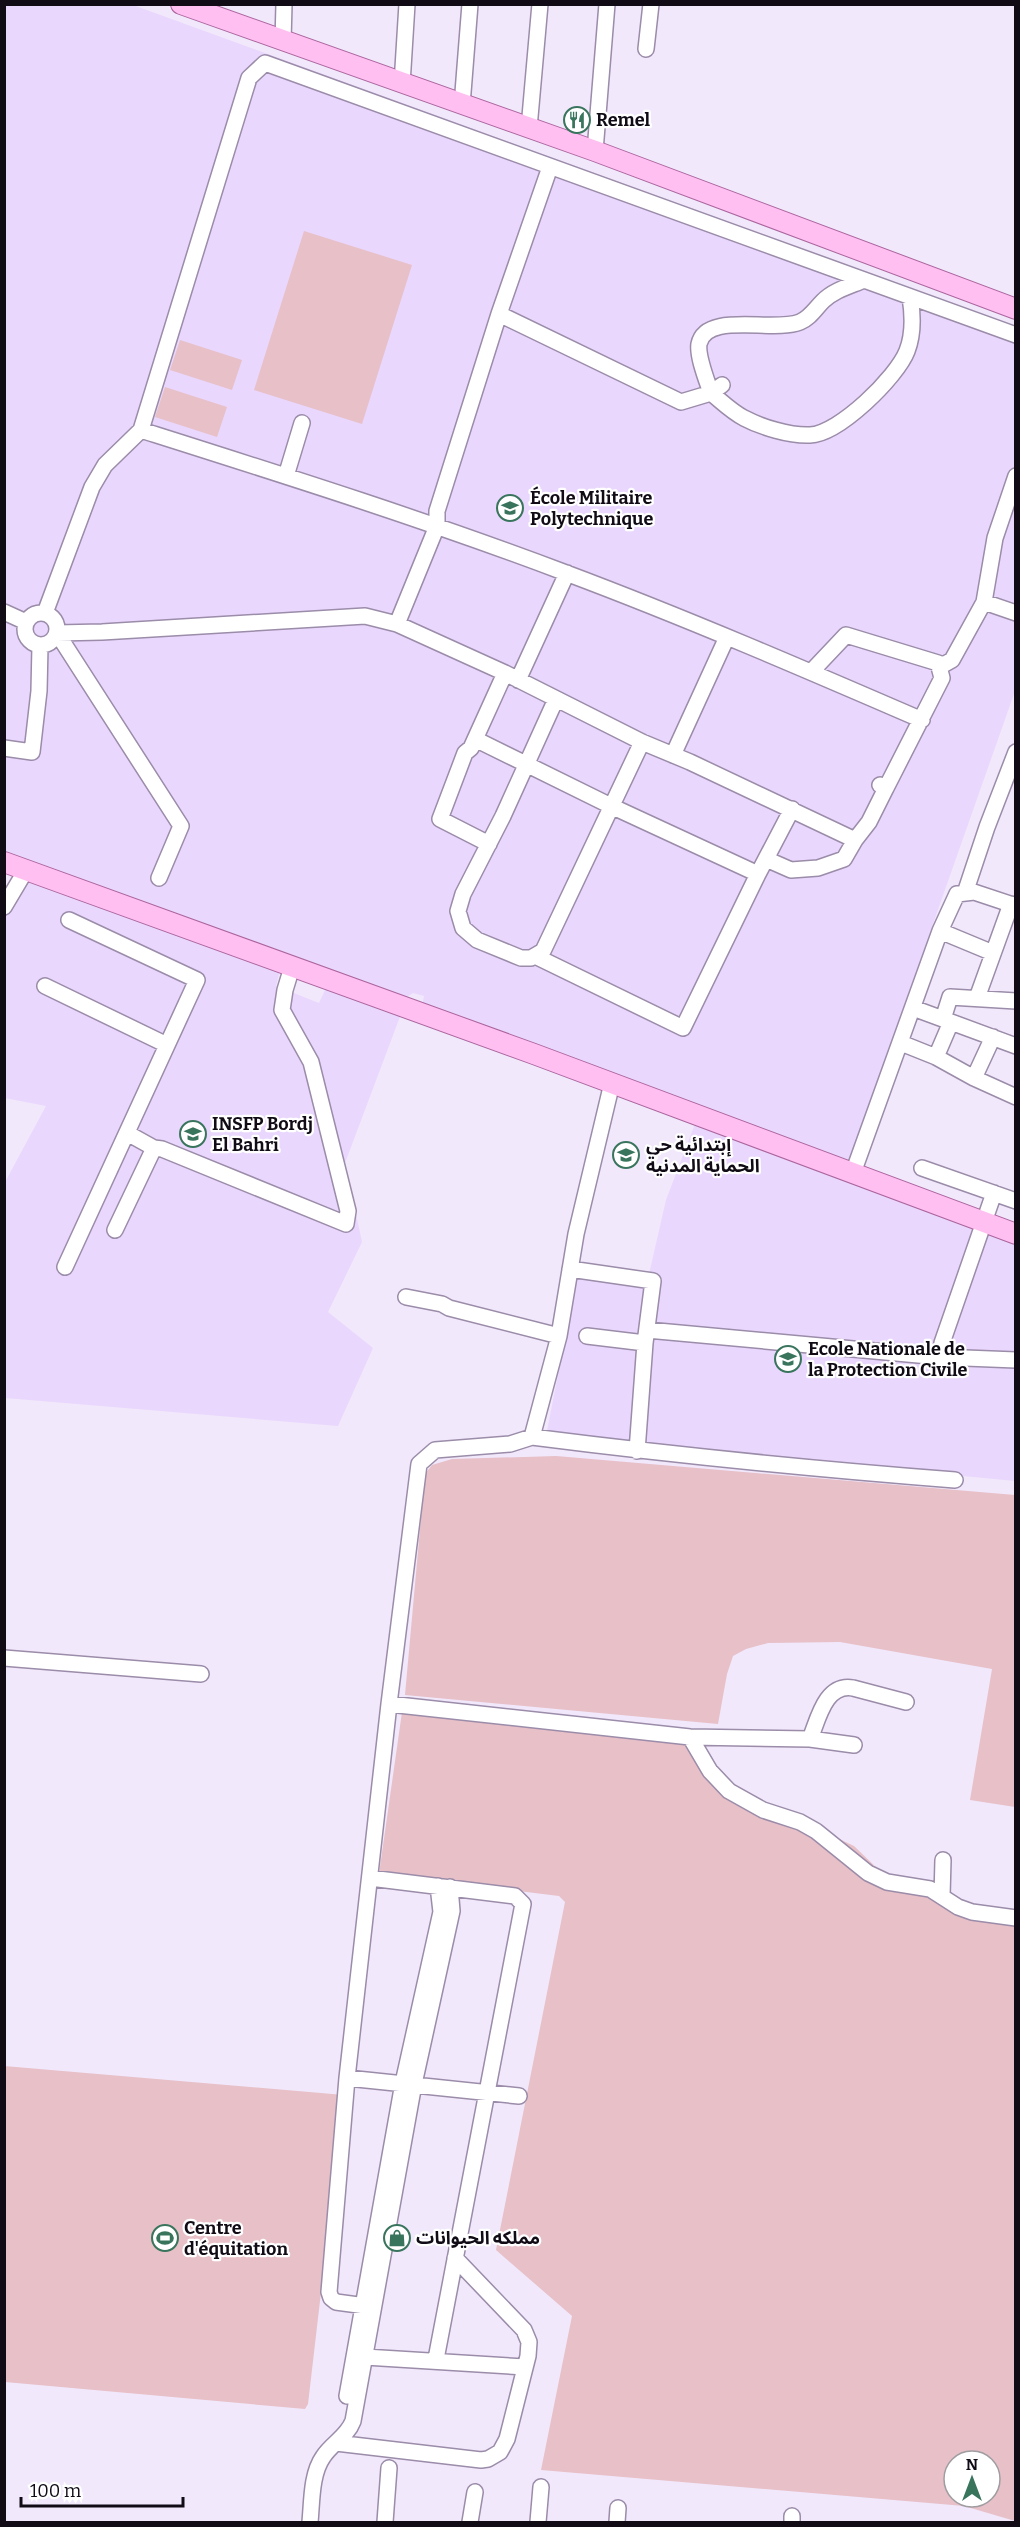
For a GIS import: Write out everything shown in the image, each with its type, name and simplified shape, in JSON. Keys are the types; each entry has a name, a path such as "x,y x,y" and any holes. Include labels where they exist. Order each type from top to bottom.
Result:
{"main road":[{"path":"192,6 402,84 595,151 1016,309"},
{"path":"4,862 612,1083 1016,1234"}],"street":[{"path":"283,41 284,4"},
{"path":"402,84 407,4"},
{"path":"462,105 470,4"},
{"path":"529,128 540,4"},
{"path":"595,151 607,4"},
{"path":"646,49 651,4"},
{"path":"45,613 92,487 105,465 141,430 249,78 265,63 1016,335"},
{"path":"397,624 437,526 437,511 499,314 550,166"},
{"path":"864,280 837,291 823,301 814,313 800,322 781,327 716,326 704,333 699,345 716,389 742,417 757,424 811,436 832,428 860,408 887,380 907,352 913,318 910,297"},
{"path":"499,314 681,402 716,389"},
{"path":"286,476 302,423"},
{"path":"141,430 437,526 567,573 727,637 922,720"},
{"path":"811,672 846,635 944,665 952,660 984,602 995,537 1016,476"},
{"path":"489,844 438,818 465,753 471,748 512,676 567,573"},
{"path":"984,602 1016,613"},
{"path":"4,612 26,622"},
{"path":"57,633 50,644 40,646 34,644 26,637 26,622 34,614 45,613 55,620 57,633 181,826 159,878"},
{"path":"57,633 365,616 397,624 512,676 642,742 792,809 855,840"},
{"path":"673,755 727,637"},
{"path":"4,748 32,752 39,691 40,646"},
{"path":"766,859 791,870 819,868 844,859 869,822 883,786 922,720 942,678 938,663"},
{"path":"556,699 527,765 459,902 459,920 469,935 477,940 526,959 535,956 548,943 642,742"},
{"path":"475,739 611,806 758,874"},
{"path":"965,893 1016,752"},
{"path":"535,956 684,1028 792,809"},
{"path":"4,907 26,870"},
{"path":"853,1173 940,931 957,894 974,892 1013,905 977,998"},
{"path":"65,1267 197,980 69,920"},
{"path":"940,931 993,952"},
{"path":"127,1133 154,1148 162,1149 346,1224 348,1211 311,1062 282,1010 283,997 292,967"},
{"path":"45,986 166,1045"},
{"path":"936,1057 947,1020 950,997 1016,1001"},
{"path":"913,1008 1016,1046"},
{"path":"974,1078 993,1037"},
{"path":"901,1043 936,1057 974,1078 1015,1094"},
{"path":"532,1437 559,1336 576,1233 612,1083"},
{"path":"115,1230 154,1148"},
{"path":"922,1168 1016,1201"},
{"path":"940,1357 942,1343 994,1193"},
{"path":"570,1269 653,1281 646,1336 637,1451"},
{"path":"406,1297 442,1304 449,1308 559,1336"},
{"path":"587,1336 646,1336 940,1357 1016,1360"},
{"path":"368,2306 336,2302 329,2295 347,2078 389,1704 419,1464 435,1450 510,1444 532,1437 637,1451 956,1480"},
{"path":"4,1658 201,1674"},
{"path":"810,1740 830,1694 845,1686 906,1702"},
{"path":"389,1704 690,1737 810,1740 854,1745"},
{"path":"690,1737 710,1770 729,1791 763,1810 800,1822 816,1831 868,1873 887,1882 930,1889 958,1907 972,1912 1016,1918"},
{"path":"942,1896 943,1860"},
{"path":"370,1878 515,1896 523,1904 485,2092 436,2360"},
{"path":"336,2443 344,2419 368,2306 444,1887"},
{"path":"347,2078 519,2096"},
{"path":"336,2443 488,2459 500,2452 504,2446 525,2367 529,2342 524,2330 455,2258"},
{"path":"310,2523 317,2470 322,2458 351,2427 365,2357 368,2306"},
{"path":"365,2357 525,2367"},
{"path":"385,2523 389,2468"},
{"path":"538,2523 541,2487"},
{"path":"470,2523 475,2492"}],"shaded area":[{"name":"École Militaire Polytechnique","path":"4,5 133,5 1015,326 1015,691 848,1165 422,1007 424,996 413,993 405,998 5,854"},
{"path":"304,231 412,265 362,424 254,390"},
{"path":"180,340 242,360 232,390 170,370"},
{"path":"165,387 227,407 217,437 155,417"},
{"name":"INSFP Bordj El Bahri","path":"27,878 280,970 276,986 319,1003 327,986 401,1014 345,1163 362,1242 328,1312 373,1348 338,1426 5,1398 4,1184 46,1106 5,1098 5,917"},
{"name":"Ecole Nationale de la Protection Civile","path":"695,1124 1015,1242 1015,1481 546,1436 578,1273 647,1283 666,1200"},
{"path":"556,1456 1015,1495 1015,1807 970,1800 992,1669 840,1642 768,1643 746,1649 733,1656 727,1674 718,1724 405,1695 425,1474 432,1465 452,1459"},
{"path":"402,1712 688,1740 708,1776 854,1846 880,1871 897,1876 947,1903 1015,1919 1015,2521 974,2509 1002,2509 1002,2449 942,2449 942,2504 541,2470 572,2316 496,2250 565,1902 559,1896 379,1874"},
{"name":"Centre d'équitation","path":"4,2066 344,2095 308,2404 305,2409 5,2382"}],"place":[{"name":"Remel","path":"577,120"},
{"name":"École Militaire Polytechnique","path":"510,508"},
{"name":"INSFP Bordj El Bahri","path":"193,1134"},
{"name":"إبتدائية حي الحماية المدنية","path":"626,1155"},
{"name":"Ecole Nationale de la Protection Civile","path":"788,1359"},
{"name":"Centre d'équitation","path":"165,2238"},
{"name":"مملكه الحيوانات","path":"397,2238"}]}
